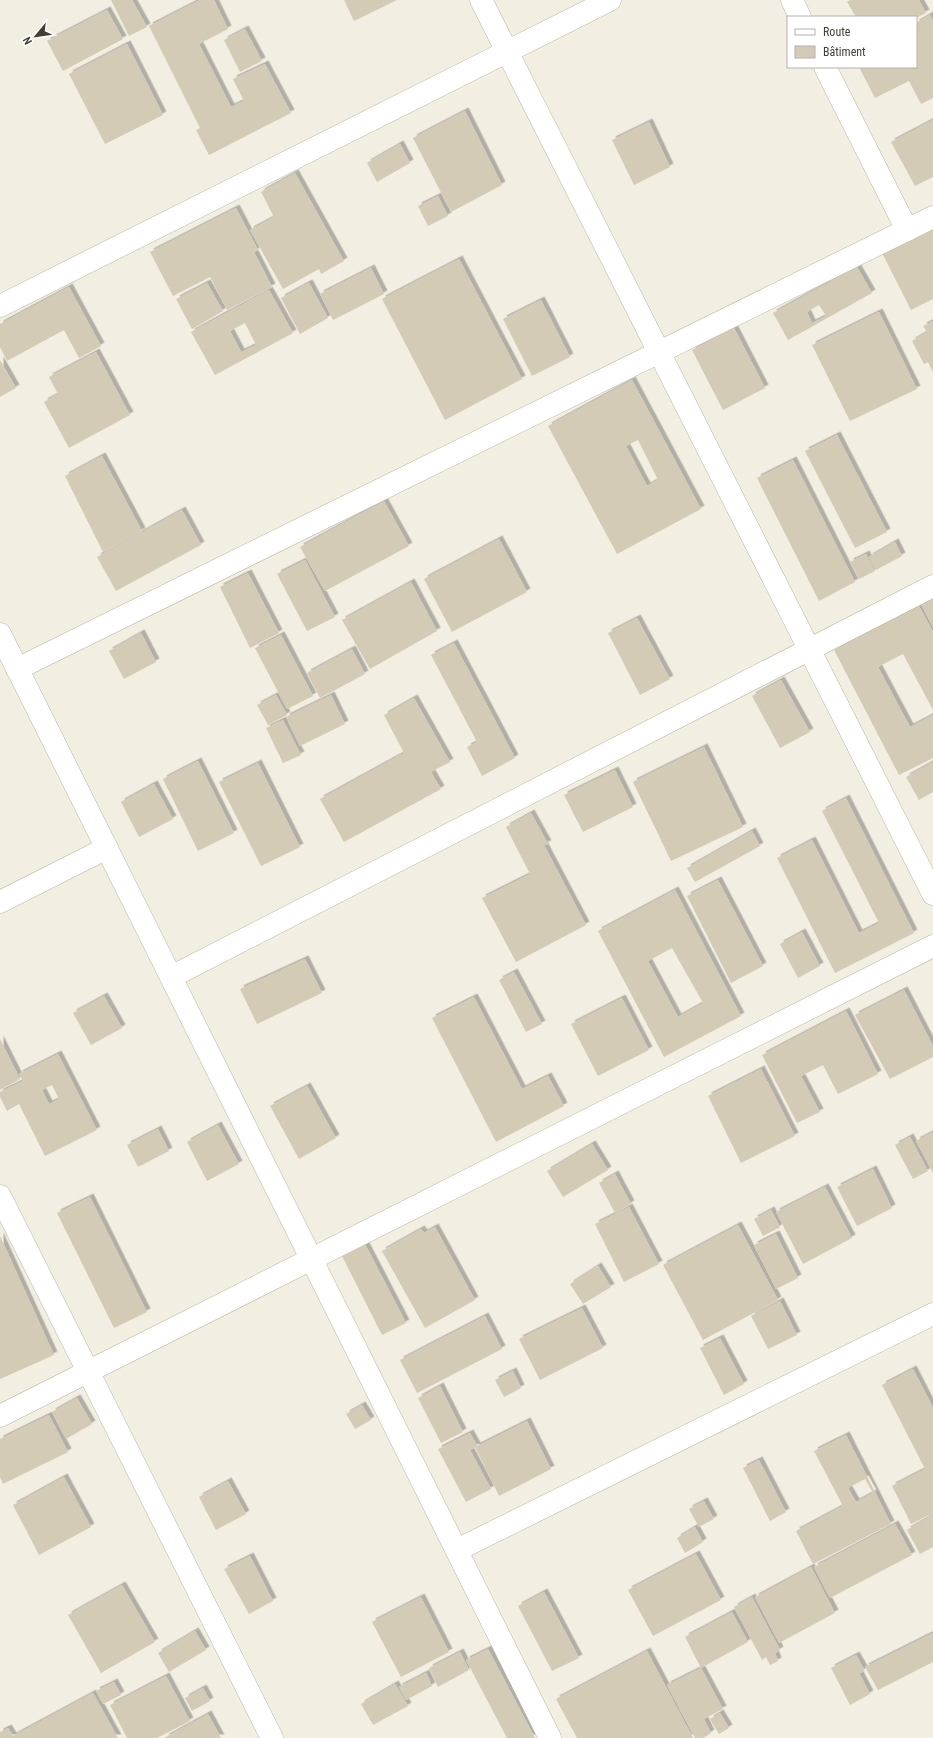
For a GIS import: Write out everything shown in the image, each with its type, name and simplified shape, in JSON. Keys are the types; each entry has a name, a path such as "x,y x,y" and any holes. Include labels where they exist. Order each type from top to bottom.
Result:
{"street":[{"path":"481,0 933,894"},
{"path":"0,306 610,0"},
{"path":"792,0 800,16"},
{"path":"826,68 907,230"},
{"path":"17,669 933,217"},
{"path":"171,977 933,586"},
{"path":"0,634 550,1738"},
{"path":"0,902 106,848"},
{"path":"0,1416 933,946"},
{"path":"0,1196 272,1738"},
{"path":"457,1550 933,1314"}],"building":[{"path":"111,0 132,0 147,27 129,36"},
{"path":"200,0 214,0 228,29 199,44 231,107 244,101 233,79 265,64 291,113 209,155 196,130 200,128 149,26"},
{"path":"344,0 397,0 354,21"},
{"path":"850,0 919,0 926,13 917,18 917,16 855,16 847,2"},
{"path":"107,10 123,39 63,71 47,41"},
{"path":"930,15 933,21 933,98 921,104 909,81 875,98 860,68 917,68 917,22"},
{"path":"245,29 262,61 240,72 224,40"},
{"path":"127,44 163,115 105,144 69,74"},
{"path":"465,111 502,185 451,212 413,138"},
{"path":"933,120 933,177 915,186 891,142"},
{"path":"649,122 670,167 634,185 612,140"},
{"path":"400,144 410,163 377,182 367,163"},
{"path":"295,173 344,261 321,274 319,269 283,289 250,230 274,217 261,192"},
{"path":"438,196 448,216 428,226 418,206"},
{"path":"236,208 258,250 254,252 272,287 227,310 210,277 173,296 150,252"},
{"path":"933,228 933,299 911,310 882,253"},
{"path":"459,259 522,379 445,420 382,299"},
{"path":"857,267 872,293 788,340 773,313","holes":["819,305 826,316 812,323 807,312"]},
{"path":"371,268 384,294 333,320 320,294"},
{"path":"207,283 223,311 192,329 176,299"},
{"path":"309,283 328,318 300,334 281,298"},
{"path":"69,287 101,346 79,358 64,330 7,361 0,347 0,324"},
{"path":"269,290 293,333 215,375 191,332","holes":["245,323 256,345 241,352 230,331"]},
{"path":"541,300 570,357 532,376 503,319"},
{"path":"879,312 917,389 850,421 812,345"},
{"path":"933,321 933,372 928,362 924,364 912,341 927,332 923,326"},
{"path":"734,328 765,388 723,410 692,350"},
{"path":"96,352 130,415 69,448 44,402 58,394 49,377"},
{"path":"0,360 16,388 0,397"},
{"path":"632,380 701,509 617,554 548,426","holes":["638,440 658,480 647,486 626,446"]},
{"path":"837,435 887,532 855,548 805,451"},
{"path":"102,456 142,531 103,552 65,476"},
{"path":"793,460 855,582 819,601 757,478"},
{"path":"384,501 409,546 325,591 300,547"},
{"path":"182,510 201,545 116,591 97,557"},
{"path":"499,539 527,592 452,632 424,579"},
{"path":"895,542 902,556 876,570 869,557"},
{"path":"866,554 875,571 859,579 850,562"},
{"path":"305,560 335,617 307,631 277,574"},
{"path":"248,573 279,633 250,648 220,587"},
{"path":"411,582 437,631 370,669 342,620"},
{"path":"933,598 933,627 921,604"},
{"path":"919,606 933,632 933,710 903,654 878,667 910,727 933,715 933,758 899,775 834,650"},
{"path":"637,618 670,679 640,695 608,633"},
{"path":"141,633 156,662 124,679 109,651"},
{"path":"281,635 313,696 287,709 255,648"},
{"path":"454,643 515,758 482,776 467,747 477,742 431,655"},
{"path":"352,649 365,674 320,698 307,673"},
{"path":"781,680 810,732 780,748 752,696"},
{"path":"276,695 287,715 268,725 257,705"},
{"path":"331,695 345,724 300,746 286,717"},
{"path":"414,698 450,762 431,772 441,789 344,842 320,799 404,753 384,715"},
{"path":"283,720 301,755 283,763 266,728"},
{"path":"704,747 743,827 671,861 633,782"},
{"path":"198,761 234,833 198,851 163,779"},
{"path":"933,762 933,792 919,800 906,777"},
{"path":"258,763 300,847 261,866 219,782"},
{"path":"615,770 633,807 583,832 564,795"},
{"path":"154,784 173,819 139,837 121,802"},
{"path":"846,798 914,933 835,973 777,858 812,840 859,933 879,923 822,811"},
{"path":"531,813 548,844 544,845 586,925 516,962 482,898 530,874 506,827"},
{"path":"752,831 760,846 695,882 687,868"},
{"path":"718,880 763,966 731,983 687,896"},
{"path":"675,890 741,1016 664,1057 598,931","holes":["672,948 703,1003 678,1017 648,961"]},
{"path":"802,932 820,966 798,978 780,944"},
{"path":"305,959 322,993 257,1024 240,989"},
{"path":"514,972 542,1024 526,1032 499,980"},
{"path":"904,990 933,1046 933,1057 890,1079 855,1015"},
{"path":"104,996 122,1028 91,1045 73,1013"},
{"path":"474,997 522,1089 548,1076 564,1106 496,1142 432,1018"},
{"path":"622,998 649,1050 598,1076 571,1024"},
{"path":"846,1011 878,1074 838,1094 823,1065 801,1076 820,1112 797,1123 762,1055"},
{"path":"0,1039 20,1079 0,1090"},
{"path":"58,1054 97,1130 45,1156 19,1104 7,1111 0,1097 0,1092 23,1081 19,1074","holes":["52,1085 59,1099 49,1104 42,1090"]},
{"path":"761,1069 795,1136 741,1163 708,1096"},
{"path":"307,1086 336,1138 299,1159 270,1106"},
{"path":"218,1125 239,1164 207,1181 187,1142"},
{"path":"158,1129 169,1151 138,1167 127,1145"},
{"path":"933,1132 933,1173 916,1141"},
{"path":"910,1137 928,1171 913,1179 895,1145"},
{"path":"592,1144 608,1170 563,1197 547,1171"},
{"path":"873,1169 892,1208 857,1226 837,1187"},
{"path":"615,1174 631,1204 615,1213 599,1183"},
{"path":"825,1187 852,1238 803,1264 776,1212"},
{"path":"90,1197 147,1312 114,1328 57,1213"},
{"path":"629,1207 659,1264 624,1282 595,1224"},
{"path":"771,1210 780,1227 763,1236 754,1219"},
{"path":"738,1225 778,1300 703,1340 663,1265"},
{"path":"435,1227 475,1300 425,1328 382,1251 421,1229 424,1233"},
{"path":"776,1234 798,1278 776,1289 754,1245"},
{"path":"0,1236 54,1355 0,1379"},
{"path":"365,1244 406,1323 382,1335 342,1256"},
{"path":"598,1266 611,1287 583,1304 570,1284"},
{"path":"780,1301 797,1335 768,1349 751,1316"},
{"path":"582,1308 603,1348 540,1380 519,1339"},
{"path":"485,1316 502,1349 417,1393 400,1360"},
{"path":"720,1338 744,1384 724,1395 700,1348"},
{"path":"913,1369 933,1408 933,1513 911,1524 892,1486 925,1469 882,1385"},
{"path":"513,1371 521,1388 504,1397 495,1380"},
{"path":"440,1386 463,1432 441,1443 418,1398"},
{"path":"77,1398 92,1424 66,1439 52,1412"},
{"path":"362,1405 371,1420 355,1429 346,1414"},
{"path":"49,1415 68,1452 3,1484 0,1477 0,1439"},
{"path":"527,1421 551,1469 499,1496 475,1447 470,1450 491,1489 466,1502 438,1449 470,1433 477,1446"},
{"path":"846,1435 891,1524 813,1564 796,1531 843,1506 814,1451","holes":["865,1479 873,1493 856,1502 848,1488"]},
{"path":"759,1460 786,1512 770,1521 743,1468"},
{"path":"64,1477 91,1527 39,1555 13,1505"},
{"path":"228,1481 246,1514 216,1530 199,1497"},
{"path":"704,1501 714,1519 699,1527 689,1509"},
{"path":"933,1515 933,1547 920,1554 907,1530"},
{"path":"895,1524 912,1555 830,1598 814,1567"},
{"path":"695,1527 703,1542 685,1553 677,1538"},
{"path":"696,1554 721,1600 653,1636 628,1590"},
{"path":"250,1556 273,1601 249,1614 224,1569"},
{"path":"811,1567 835,1613 779,1643 755,1597"},
{"path":"122,1585 155,1642 101,1673 68,1615"},
{"path":"544,1592 579,1658 552,1671 518,1606"},
{"path":"421,1597 449,1652 401,1677 372,1622"},
{"path":"752,1597 780,1650 775,1653 778,1661 770,1665 766,1657 762,1660 734,1607"},
{"path":"732,1612 748,1642 701,1668 685,1637"},
{"path":"195,1631 206,1650 169,1672 158,1653"},
{"path":"933,1633 933,1662 878,1690 865,1667"},
{"path":"488,1649 535,1738 507,1738 466,1660"},
{"path":"647,1651 693,1738 577,1738 556,1699"},
{"path":"460,1652 469,1670 438,1687 429,1668"},
{"path":"856,1655 865,1671 859,1673 870,1694 850,1705 831,1668"},
{"path":"701,1668 723,1709 704,1719 711,1733 703,1738 695,1738 667,1685"},
{"path":"426,1673 432,1686 406,1700 399,1687"},
{"path":"166,1676 190,1721 157,1738 127,1738 110,1705"},
{"path":"114,1682 121,1695 103,1704 96,1691"},
{"path":"395,1684 408,1706 373,1725 361,1704"},
{"path":"203,1688 210,1701 192,1711 185,1698"},
{"path":"93,1693 118,1738 0,1738 0,1732 8,1728 13,1736"},
{"path":"720,1713 729,1728 719,1734 710,1719"},
{"path":"208,1714 221,1738 164,1738"}]}
